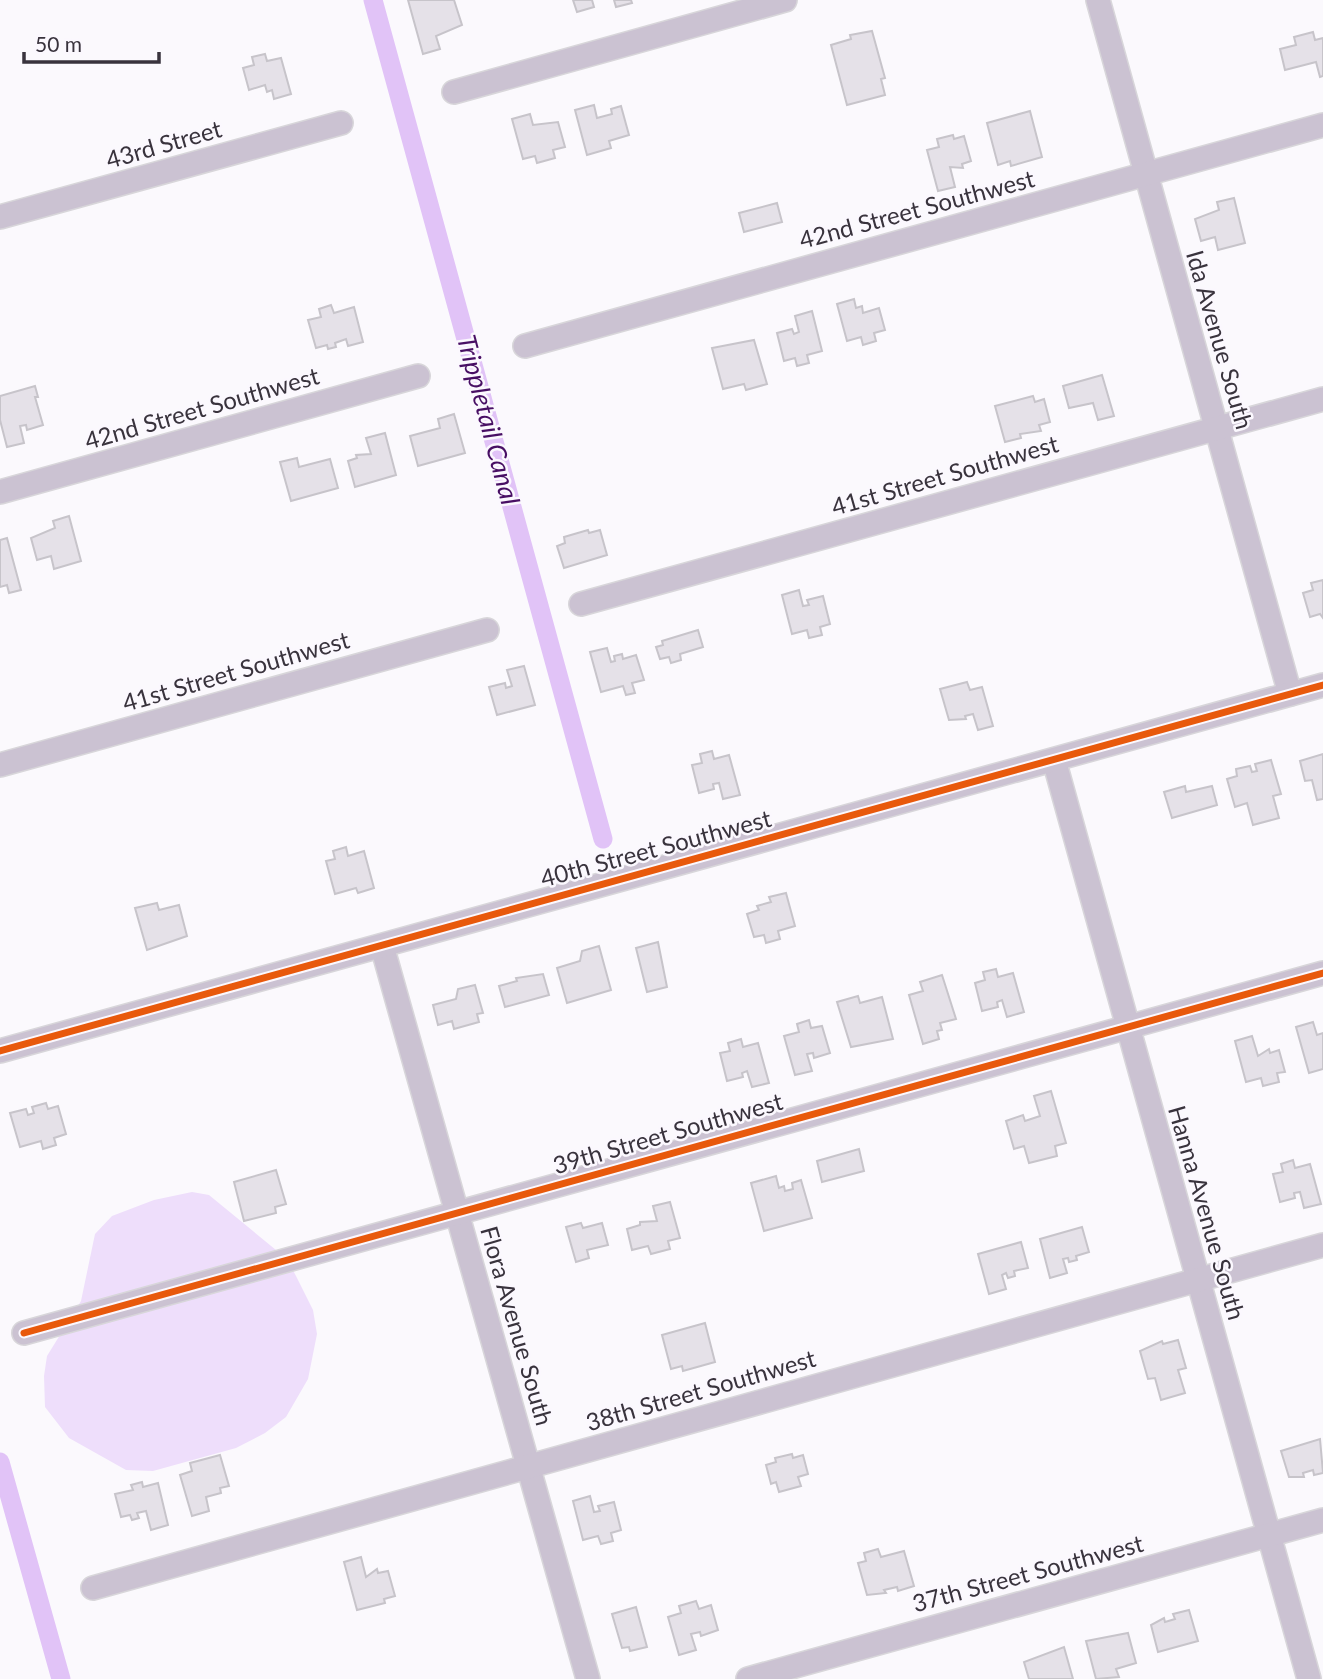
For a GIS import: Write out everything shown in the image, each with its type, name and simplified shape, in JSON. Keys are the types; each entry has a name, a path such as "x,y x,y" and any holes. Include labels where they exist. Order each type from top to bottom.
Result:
{"street":[{"path":"454,92 785,0"},
{"name":"Ida Avenue South","path":"1098,0 1290,694"},
{"name":"43rd Street","path":"0,218 341,123"},
{"name":"42nd Street Southwest","path":"525,346 1323,125"},
{"name":"42nd Street Southwest","path":"0,492 418,376"},
{"name":"41st Street Southwest","path":"581,604 1323,399"},
{"name":"41st Street Southwest","path":"0,765 486,630"},
{"name":"40th Street Southwest","path":"0,1051 1323,685"},
{"name":"Hanna Avenue South","path":"1054,761 1309,1679"},
{"name":"Flora Avenue South","path":"382,946 588,1679"},
{"name":"39th Street Southwest","path":"24,1333 1323,973"},
{"name":"38th Street Southwest","path":"93,1588 1323,1245"},
{"name":"37th Street Southwest","path":"748,1679 1323,1520"}],"shaded area":[{"path":"192,1192 209,1195 287,1259 313,1310 317,1334 308,1379 286,1417 265,1433 236,1448 153,1471 126,1470 69,1438 45,1407 44,1376 47,1356 81,1301 95,1234 112,1216 154,1200"}],"building":[{"path":"408,0 454,0 462,25 436,36 440,49 423,54"},
{"path":"573,0 592,0 594,7 577,12"},
{"path":"614,0 631,0 632,3 616,7"},
{"path":"872,31 885,78 881,79 885,95 847,105 831,45 851,39 850,35"},
{"path":"1313,32 1315,40 1323,38 1323,76 1320,77 1316,62 1285,70 1280,49 1296,45 1294,37"},
{"path":"265,54 267,61 281,58 291,94 274,99 272,90 267,92 265,85 249,90 243,68 254,65 252,57"},
{"path":"594,105 597,118 612,114 611,109 621,106 629,135 609,141 611,148 587,155 575,110"},
{"path":"1030,111 1042,157 1011,166 1010,161 998,165 987,123"},
{"path":"530,114 533,125 558,122 565,147 553,150 555,158 537,163 535,156 523,159 512,119"},
{"path":"953,135 954,139 964,136 971,161 962,164 963,168 950,167 955,187 938,191 927,150 939,147 937,139"},
{"path":"1234,198 1245,243 1218,250 1215,237 1201,241 1195,219 1219,210 1217,202"},
{"path":"777,203 782,222 744,232 739,213"},
{"path":"854,299 856,308 862,306 863,313 879,308 885,330 874,333 876,341 863,345 861,337 847,341 837,304"},
{"path":"331,305 334,313 354,307 363,342 348,346 346,339 335,343 336,347 328,349 327,345 316,348 308,320 321,317 319,309"},
{"path":"812,311 822,351 807,355 809,363 797,366 795,358 784,361 777,333 792,329 794,334 799,332 795,316"},
{"path":"754,340 767,384 746,390 744,384 723,389 712,348"},
{"path":"1102,375 1114,416 1098,420 1093,403 1069,408 1063,386"},
{"path":"35,386 38,397 35,397 43,425 27,430 26,425 20,426 24,443 7,447 0,420 0,396"},
{"path":"1033,396 1035,402 1044,399 1050,422 1039,425 1041,431 1020,434 1021,438 1005,442 995,406"},
{"path":"454,414 465,453 418,466 410,436 440,428 438,419"},
{"path":"385,433 396,475 355,487 348,461 357,458 356,455 371,454 366,438"},
{"path":"297,458 299,467 330,459 338,488 291,501 280,462"},
{"path":"69,516 81,561 54,569 51,556 37,560 31,538 55,528 53,521"},
{"path":"588,530 589,533 600,530 607,555 564,568 557,546 565,543 564,537"},
{"path":"7,538 21,590 9,593 7,585 0,587 0,540"},
{"path":"1323,580 1323,618 1320,614 1310,617 1303,593 1313,590 1311,583"},
{"path":"799,590 803,606 809,605 807,600 823,596 830,624 820,627 822,635 809,638 807,630 792,634 782,595"},
{"path":"698,630 703,647 680,654 681,660 671,663 669,657 660,659 656,647 663,645 662,641"},
{"path":"607,648 611,662 615,661 614,656 622,654 623,659 636,655 644,680 632,683 635,693 626,695 623,686 601,692 590,652"},
{"path":"524,666 535,705 497,715 489,687 505,683 506,688 512,686 507,670"},
{"path":"967,682 970,690 982,687 993,726 978,730 973,714 965,716 966,719 949,720 940,689"},
{"path":"712,751 714,759 729,755 740,795 723,799 719,783 713,784 714,789 699,793 692,765 702,763 700,754"},
{"path":"1323,754 1323,799 1317,800 1312,780 1305,781 1300,761"},
{"path":"1271,760 1281,794 1273,796 1279,818 1253,825 1247,803 1235,807 1227,779 1237,776 1236,769 1250,766 1252,772 1257,771 1255,764"},
{"path":"1185,786 1186,792 1212,786 1217,805 1172,818 1164,792"},
{"path":"346,847 348,856 364,851 374,888 358,893 356,888 335,894 326,861 335,859 333,851"},
{"path":"786,893 795,926 778,931 780,939 766,943 764,935 754,937 747,914 759,910 757,906 771,902 769,897"},
{"path":"157,903 159,910 179,905 187,936 147,950 135,908"},
{"path":"658,942 667,987 647,992 636,948"},
{"path":"599,946 611,990 567,1003 557,968 580,961 582,951"},
{"path":"996,969 998,977 1013,973 1024,1012 1007,1017 1002,1000 997,1002 998,1007 982,1011 975,983 985,980 983,972"},
{"path":"543,974 549,995 505,1007 499,986 517,981 516,978"},
{"path":"942,975 956,1019 940,1023 942,1030 937,1031 939,1039 923,1044 909,995 923,991 920,982"},
{"path":"475,985 483,1013 477,1014 479,1022 454,1029 452,1021 438,1025 433,1005 456,999 458,989"},
{"path":"858,996 860,1003 882,997 893,1039 851,1047 837,1002"},
{"path":"809,1020 811,1028 822,1026 830,1053 814,1058 813,1053 807,1054 812,1071 795,1075 784,1036 799,1032 797,1024"},
{"path":"1313,1022 1317,1035 1323,1033 1323,1069 1309,1073 1296,1027"},
{"path":"1252,1036 1258,1056 1269,1049 1270,1053 1279,1050 1285,1072 1277,1073 1279,1082 1263,1086 1261,1078 1246,1082 1235,1041"},
{"path":"741,1039 743,1047 758,1043 769,1083 752,1087 747,1071 742,1073 743,1077 727,1081 720,1053 730,1051 728,1043"},
{"path":"1051,1091 1066,1143 1055,1146 1057,1156 1029,1163 1024,1146 1014,1149 1006,1121 1023,1115 1025,1121 1040,1116 1034,1096"},
{"path":"46,1103 48,1109 58,1106 66,1134 54,1138 56,1145 43,1149 41,1141 20,1147 10,1113 26,1109 28,1115 34,1113 32,1107"},
{"path":"859,1149 864,1171 822,1182 817,1161"},
{"path":"1293,1160 1295,1168 1310,1164 1321,1204 1304,1208 1300,1192 1294,1193 1295,1198 1280,1202 1273,1174 1283,1172 1281,1164"},
{"path":"276,1170 286,1204 275,1207 276,1213 244,1221 234,1182"},
{"path":"776,1176 779,1188 784,1186 785,1191 793,1189 792,1183 801,1180 812,1218 764,1231 751,1183"},
{"path":"670,1202 680,1238 668,1241 670,1249 651,1254 648,1246 632,1250 627,1229 640,1225 640,1222 657,1221 653,1206"},
{"path":"581,1223 583,1228 602,1223 608,1245 587,1250 589,1258 576,1262 566,1227"},
{"path":"1082,1227 1089,1252 1076,1256 1077,1260 1069,1262 1068,1258 1063,1259 1067,1273 1050,1278 1040,1239"},
{"path":"1021,1242 1028,1268 1014,1271 1015,1276 1008,1278 1006,1273 1002,1275 1006,1289 989,1294 978,1254"},
{"path":"705,1323 715,1362 683,1371 682,1366 671,1369 662,1335"},
{"path":"1178,1340 1186,1368 1178,1370 1185,1393 1161,1400 1155,1378 1148,1379 1140,1351 1162,1341 1163,1344"},
{"path":"1320,1439 1323,1473 1314,1475 1313,1470 1303,1473 1304,1477 1289,1477 1281,1451"},
{"path":"792,1454 793,1458 803,1455 808,1474 798,1477 801,1486 779,1492 776,1482 771,1484 766,1465 776,1462 775,1458"},
{"path":"220,1455 229,1486 220,1488 221,1493 206,1497 209,1511 192,1516 180,1475 192,1471 190,1463"},
{"path":"142,1482 143,1487 158,1483 168,1525 151,1530 146,1511 137,1513 139,1518 132,1520 130,1515 121,1517 115,1494 133,1490 131,1485"},
{"path":"590,1496 594,1512 600,1511 598,1506 614,1502 621,1530 611,1533 613,1541 601,1544 598,1536 583,1540 573,1501"},
{"path":"878,1549 881,1557 904,1551 914,1586 898,1591 897,1587 884,1590 886,1593 867,1595 858,1563 866,1561 864,1553"},
{"path":"361,1557 366,1577 377,1569 378,1573 388,1571 395,1596 384,1599 385,1603 357,1610 344,1562"},
{"path":"696,1601 699,1609 711,1605 718,1630 701,1636 700,1632 691,1634 696,1650 679,1655 668,1617 681,1613 679,1606"},
{"path":"636,1607 647,1647 630,1651 629,1647 622,1648 612,1614"},
{"path":"1189,1610 1198,1641 1158,1652 1151,1625 1164,1618 1165,1622 1175,1619 1173,1614"},
{"path":"1128,1633 1136,1663 1116,1669 1119,1677 1096,1679 1086,1641"},
{"path":"1064,1647 1073,1679 1029,1679 1024,1662"}],"waterway":[{"name":"Trippletail Canal","path":"373,0 603,839"},
{"path":"0,1462 61,1679"}],"cycle path":[{"path":"0,1051 1323,685"},
{"path":"24,1333 1323,973"}]}
